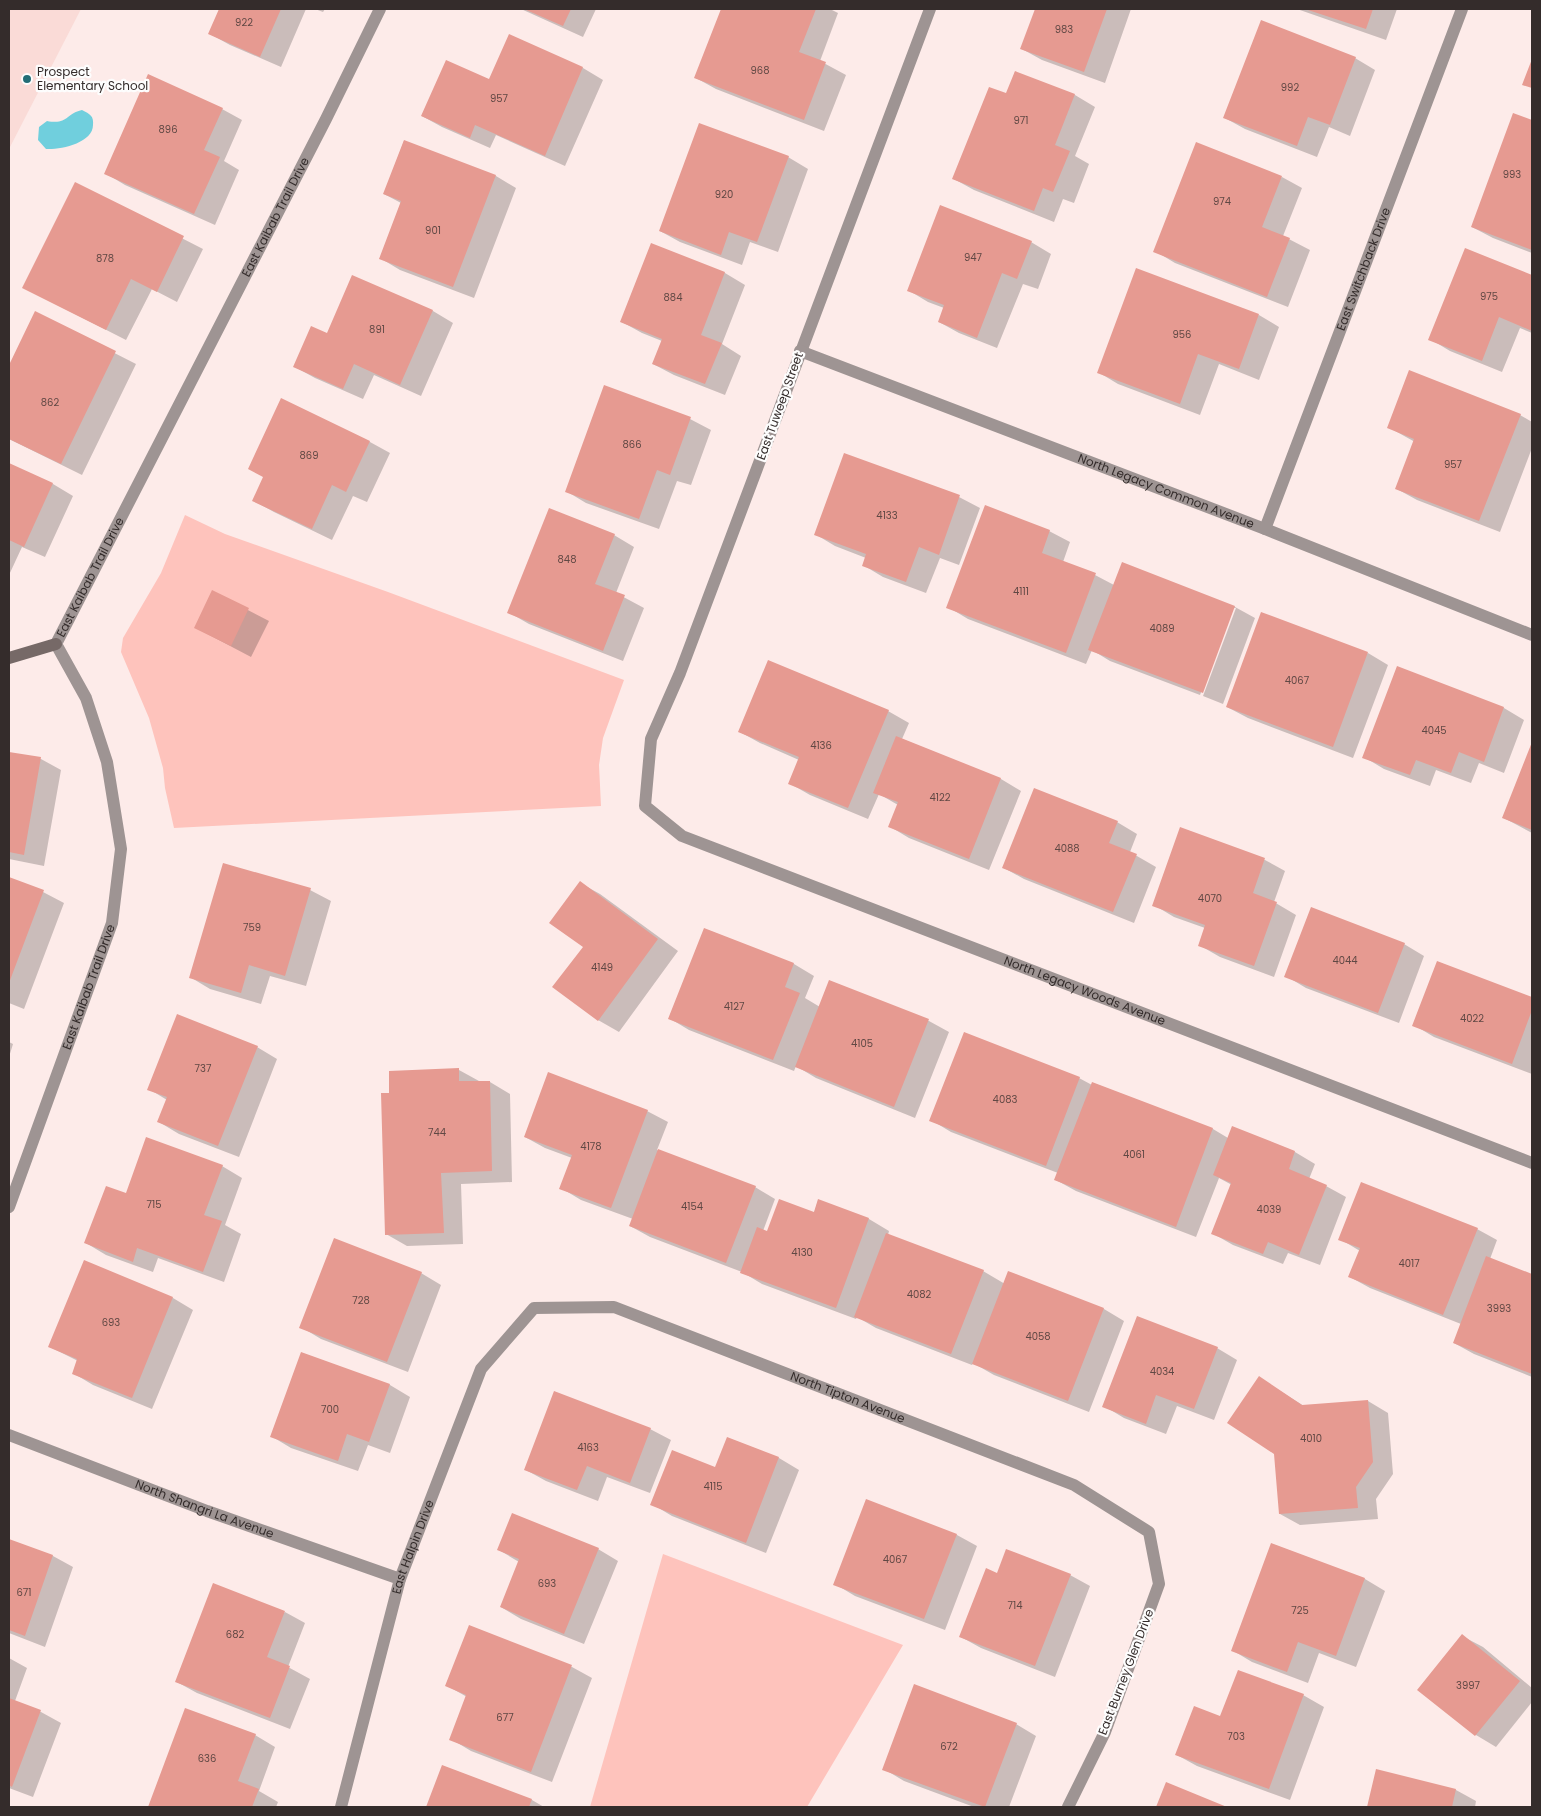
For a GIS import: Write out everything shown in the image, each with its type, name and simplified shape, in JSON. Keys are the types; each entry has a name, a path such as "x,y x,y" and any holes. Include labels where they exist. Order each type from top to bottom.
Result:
{"street":[{"name":"East Kaibab Trail Drive","path":"9,1207 112,923 121,849 107,762 86,698 56,644 326,119 380,9"},
{"name":"East Tuweep Street","path":"645,806 651,739 680,673 930,9"},
{"name":"East Switchback Drive","path":"1265,529 1462,9"},
{"name":"North Legacy Common Avenue","path":"800,351 1265,529 1532,635"},
{"path":"9,658 56,644"},
{"name":"North Legacy Woods Avenue","path":"645,806 682,836 1532,1162"},
{"name":"North Tipton Avenue","path":"534,1308 614,1307 1074,1485 1149,1532"},
{"name":"East Halpin Drive","path":"340,1807 400,1579 481,1369 534,1308"},
{"name":"North Shangri La Avenue","path":"9,1435 216,1514 400,1579"},
{"name":"East Burney Glen Drive","path":"1068,1807 1105,1732 1159,1584 1149,1532"}],"shaded area":[{"name":"Prospect Elementary School","path":"9,9 81,9 9,149"},
{"path":"185,515 225,534 388,592 624,680 603,738 599,765 601,806 174,828 165,788 163,768 149,718 121,652 123,638 161,573"},
{"path":"663,1554 903,1645 807,1807 590,1807"}],"water":[{"path":"82,110 91,116 93,122 92,131 82,141 67,147 46,149 38,140 39,127 47,121 59,122"}],"building":[{"path":"219,9 281,9 260,57 208,34"},
{"path":"524,9 571,9 563,26"},
{"path":"721,9 816,9 799,52 826,62 804,120 694,78"},
{"path":"1035,9 1107,9 1084,72 1020,49"},
{"path":"1305,9 1373,9 1366,29"},
{"path":"1261,20 1356,57 1330,125 1308,117 1297,146 1223,118"},
{"path":"509,34 583,67 545,156 475,125 470,138 421,116 446,60 489,79"},
{"path":"1532,59 1532,88 1522,85"},
{"path":"1015,71 1075,94 1055,145 1070,151 1053,192 1043,188 1034,211 952,179 989,87 1006,93"},
{"path":"148,74 223,108 204,150 220,157 194,214 104,174"},
{"path":"1513,113 1532,120 1532,250 1471,227"},
{"path":"699,123 789,156 757,242 729,232 721,255 659,231"},
{"path":"404,140 496,175 453,287 379,259 401,201 383,194"},
{"path":"1196,142 1282,176 1262,227 1290,238 1267,297 1153,252"},
{"path":"75,182 184,236 157,292 131,279 106,330 22,288"},
{"path":"940,205 1032,241 1017,279 1002,273 977,338 938,322 944,305 907,291"},
{"path":"651,243 725,272 701,335 722,343 705,384 652,364 662,339 620,322"},
{"path":"1465,248 1532,275 1532,331 1499,317 1482,361 1428,340"},
{"path":"1136,268 1259,314 1239,369 1198,354 1180,404 1097,373"},
{"path":"352,275 433,310 400,385 354,364 343,389 293,367 311,326 327,333"},
{"path":"35,311 116,351 61,464 9,439 9,365"},
{"path":"1409,370 1521,414 1479,521 1395,489 1414,439 1387,428"},
{"path":"604,385 691,417 670,475 657,470 639,519 565,492"},
{"path":"281,398 370,441 346,492 332,485 312,529 252,501 263,477 248,469"},
{"path":"844,453 960,495 939,555 919,547 906,582 862,566 866,554 814,535"},
{"path":"9,463 53,483 24,547 9,540"},
{"path":"985,505 1050,530 1042,553 1096,573 1066,653 946,608"},
{"path":"549,508 615,534 595,584 625,595 603,651 507,613"},
{"path":"1122,562 1235,606 1203,693 1088,650"},
{"path":"212,590 249,608 231,646 194,628"},
{"path":"1261,612 1368,652 1333,747 1226,707"},
{"path":"768,660 889,710 848,808 788,784 799,757 738,732"},
{"path":"1397,666 1504,707 1484,762 1459,752 1451,773 1416,760 1410,775 1362,758"},
{"path":"896,736 1001,778 969,859 888,827 898,802 873,793"},
{"path":"1532,742 1532,830 1502,818"},
{"path":"9,752 41,757 24,855 9,852"},
{"path":"1034,788 1118,821 1109,843 1137,854 1113,912 1002,868"},
{"path":"1180,827 1265,858 1253,893 1277,902 1254,966 1198,946 1205,925 1152,906"},
{"path":"223,863 311,888 285,976 249,965 241,993 189,978"},
{"path":"9,877 44,890 9,983"},
{"path":"580,881 658,939 598,1021 552,987 583,947 549,923"},
{"path":"1311,907 1405,943 1378,1013 1284,977"},
{"path":"704,928 794,963 785,987 800,993 773,1060 668,1019"},
{"path":"1437,961 1532,997 1532,1010 1512,1064 1412,1026"},
{"path":"829,980 929,1019 894,1107 795,1067"},
{"path":"177,1014 258,1046 218,1146 157,1122 167,1097 147,1090"},
{"path":"964,1032 1080,1077 1046,1166 929,1121"},
{"path":"459,1068 459,1081 490,1081 492,1171 441,1173 444,1233 385,1235 381,1093 389,1093 389,1071"},
{"path":"548,1072 648,1110 611,1208 559,1189 572,1155 524,1137"},
{"path":"1092,1082 1213,1128 1176,1227 1054,1180"},
{"path":"1232,1126 1295,1151 1289,1169 1327,1185 1299,1255 1268,1242 1263,1254 1211,1234 1231,1183 1213,1175"},
{"path":"146,1137 223,1165 204,1215 222,1221 203,1272 137,1248 133,1262 84,1243 106,1186 126,1193"},
{"path":"658,1149 756,1186 726,1263 629,1226"},
{"path":"1361,1182 1478,1228 1443,1315 1348,1277 1360,1248 1338,1240"},
{"path":"779,1199 814,1212 818,1199 869,1218 836,1308 740,1273 757,1227 767,1231"},
{"path":"886,1233 984,1270 951,1354 854,1317"},
{"path":"334,1238 422,1272 387,1362 299,1328"},
{"path":"1486,1256 1532,1274 1532,1374 1453,1343"},
{"path":"84,1260 173,1297 132,1398 72,1374 77,1359 48,1347"},
{"path":"1008,1271 1104,1308 1068,1401 972,1364"},
{"path":"1137,1316 1218,1347 1194,1409 1156,1395 1146,1424 1102,1407"},
{"path":"301,1352 390,1384 369,1442 347,1434 338,1461 270,1437"},
{"path":"1259,1376 1302,1405 1368,1400 1373,1462 1356,1487 1358,1508 1279,1514 1274,1454 1227,1423"},
{"path":"554,1391 651,1428 630,1483 587,1466 577,1490 524,1470"},
{"path":"727,1437 779,1457 746,1543 650,1505 672,1450 715,1467"},
{"path":"866,1499 957,1534 924,1619 833,1585"},
{"path":"512,1513 599,1548 564,1634 500,1607 519,1559 497,1550"},
{"path":"9,1539 53,1555 25,1636 9,1630"},
{"path":"1271,1543 1365,1578 1336,1656 1298,1642 1287,1672 1231,1651"},
{"path":"1006,1549 1071,1574 1035,1666 959,1637 986,1568 997,1573"},
{"path":"213,1583 285,1611 267,1657 290,1666 270,1718 175,1682"},
{"path":"469,1625 572,1665 531,1772 449,1740 466,1695 445,1686"},
{"path":"1462,1634 1520,1681 1475,1736 1417,1690"},
{"path":"1238,1670 1304,1694 1269,1789 1175,1755 1194,1706 1220,1716"},
{"path":"914,1684 1017,1723 985,1807 882,1770"},
{"path":"9,1698 41,1710 12,1787 9,1785"},
{"path":"185,1708 256,1734 238,1781 259,1789 252,1807 148,1807"},
{"path":"442,1765 532,1799 529,1807 426,1807"},
{"path":"1376,1769 1456,1789 1452,1807 1367,1807"},
{"path":"1166,1782 1227,1807 1156,1807"}],"place":[{"name":"Prospect Elementary School","path":"27,79"}]}
